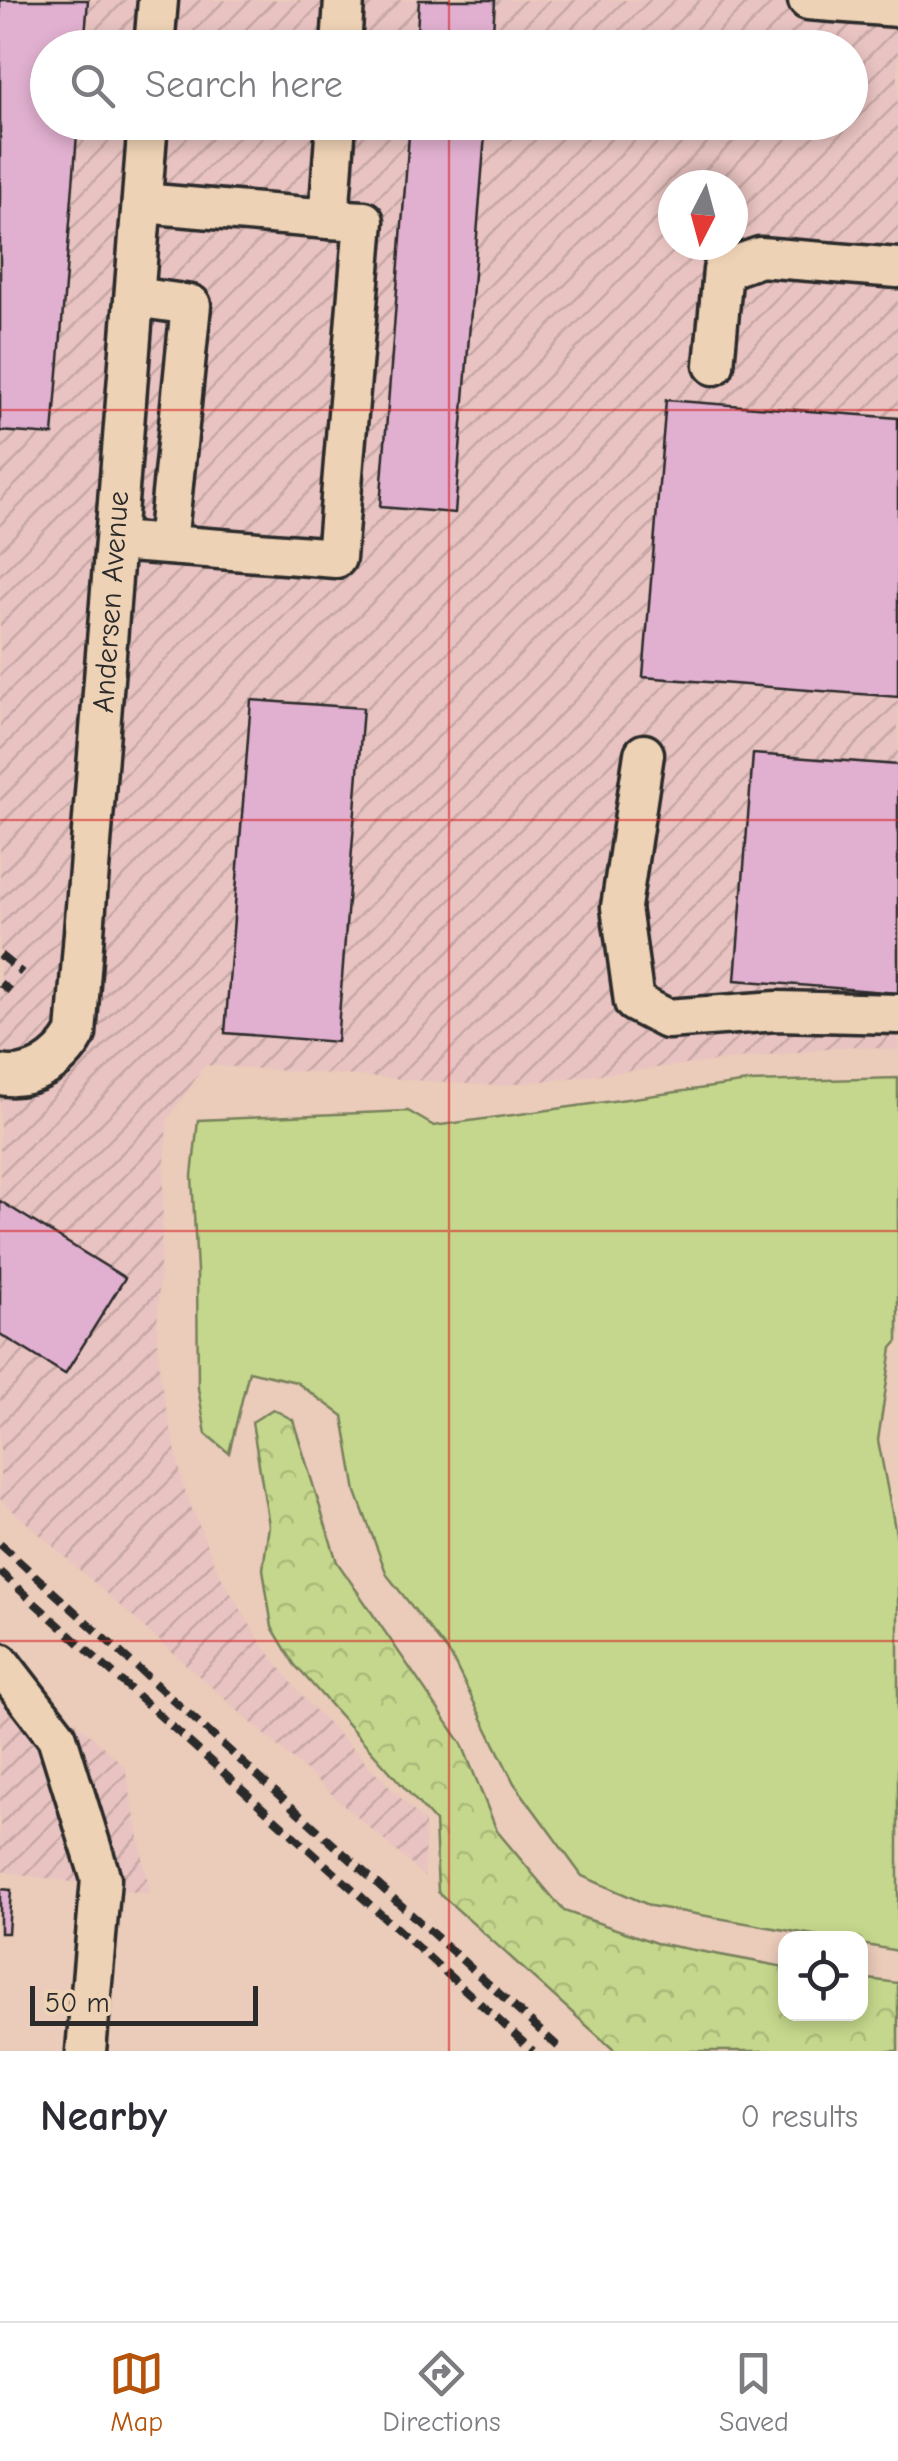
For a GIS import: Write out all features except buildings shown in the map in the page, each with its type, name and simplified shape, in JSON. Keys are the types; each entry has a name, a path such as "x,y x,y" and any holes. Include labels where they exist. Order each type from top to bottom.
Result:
{"street":[{"path":"156,30 158,0"},
{"path":"342,30 344,0"},
{"path":"808,0 898,7"},
{"name":"Andersen Avenue","path":"0,1075 10,1077 45,1068 66,1052 78,1024 147,140"},
{"path":"328,219 335,140"},
{"path":"116,540 336,558 364,221 142,204"},
{"path":"714,365 723,270 760,257 898,268"},
{"path":"135,297 191,304 168,544"},
{"path":"644,754 621,907 634,1002 666,1020 777,1011 898,1014"},
{"path":"0,1663 57,1737 101,1878 86,2051"}],"shaded area":[{"path":"0,0 898,0 898,1050 852,1046 497,1086 205,1065 167,1121 157,1329 160,1379 184,1489 218,1572 263,1646 307,1702 425,1823 424,1876 0,1499"},
{"path":"0,1653 125,1767 150,1894 0,1871"}],"green space":[{"path":"898,1078 898,1341 892,1348 878,1440 898,1544 898,1951 868,1945 868,1931 791,1931 651,1906 582,1876 514,1783 451,1656 387,1575 356,1492 343,1416 296,1382 249,1371 229,1453 206,1434 198,1388 192,1176 198,1120 408,1111 434,1126 748,1082"},
{"path":"273,1409 293,1420 337,1562 462,1744 497,1831 564,1911 656,1943 778,1966 778,2021 868,2021 868,1979 898,1983 898,2051 615,2051 438,1892 435,1822 294,1664 272,1627 263,1569 269,1525 252,1422"}],"railway":[{"path":"0,955 22,973"},
{"path":"0,983 10,991"},
{"path":"0,1544 563,2051"},
{"path":"0,1572 533,2051"}]}
